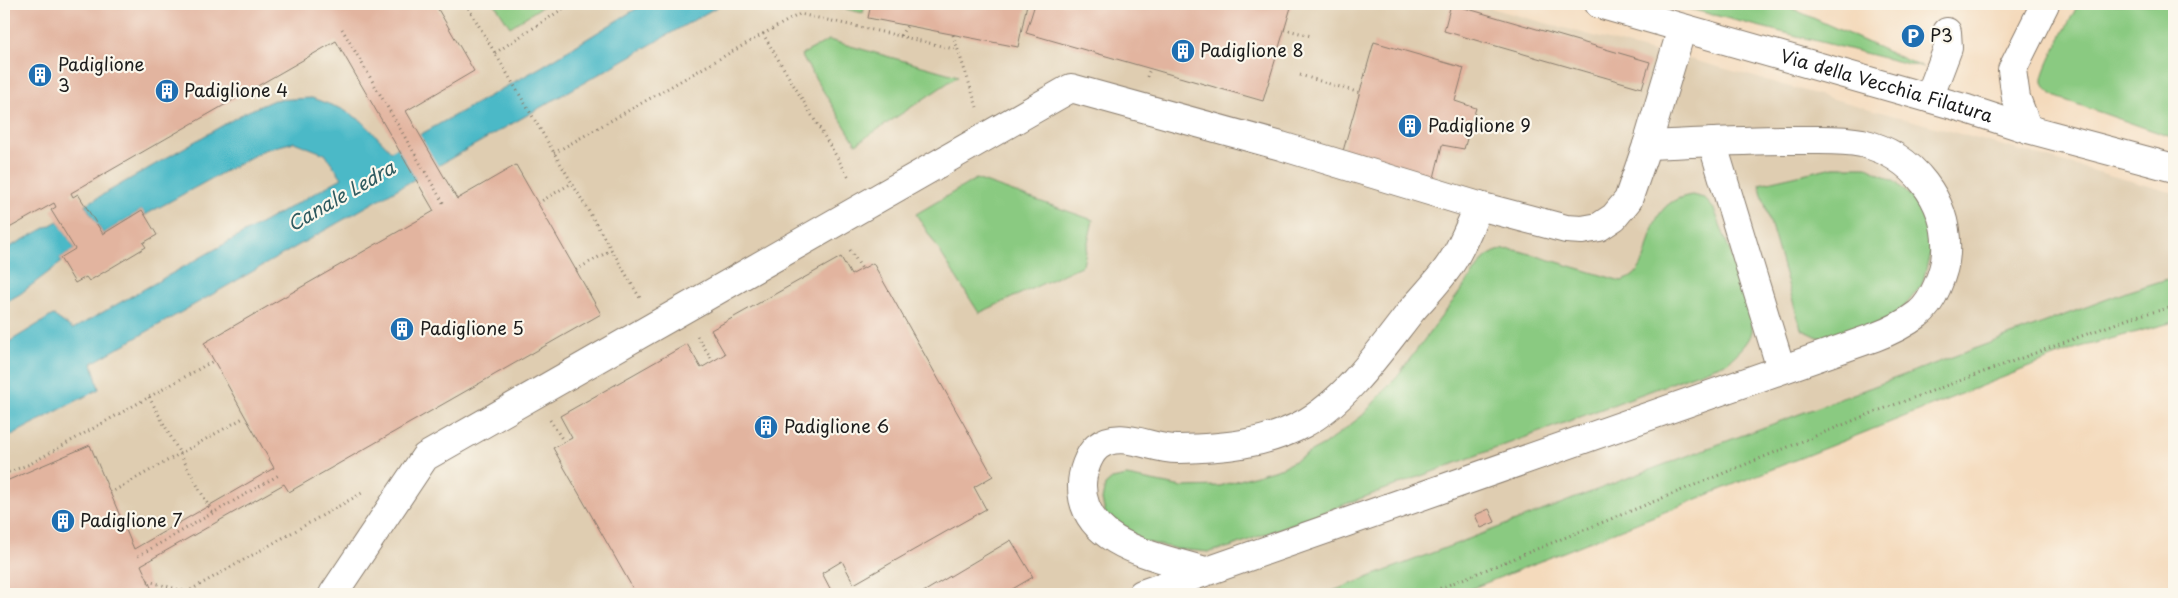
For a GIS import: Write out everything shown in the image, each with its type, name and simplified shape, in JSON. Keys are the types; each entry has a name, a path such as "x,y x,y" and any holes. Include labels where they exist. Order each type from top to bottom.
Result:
{"street":[{"path":"2028,129 2016,98 2012,70 2045,4"},
{"name":"Via della Vecchia Filatura","path":"1610,5 1682,28 1929,98 2028,129 2174,168"},
{"path":"333,594 425,457 1071,88 1281,146 1479,206 1566,229 1582,230 1599,227 1614,217 1628,200 1682,28"},
{"path":"1929,98 1948,48 1947,32"},
{"path":"1142,594 1875,337 1899,327 1920,313 1937,288 1946,260 1947,240 1944,218 1933,196 1915,172 1901,160 1883,150 1864,143 1847,140 1779,139 1646,145"},
{"path":"1712,142 1781,369"},
{"path":"1205,571 1123,545 1108,536 1096,524 1087,512 1082,496 1082,482 1085,469 1094,452 1108,442 1118,439 1173,450 1250,444 1303,424 1328,407 1352,382 1453,260 1479,206"}],"path":[{"path":"466,4 656,325"},
{"path":"495,53 570,4"},
{"path":"554,153 800,14 958,50"},
{"path":"900,36 907,26"},
{"path":"342,29 445,206"},
{"path":"1284,29 1312,36"},
{"path":"764,34 865,205"},
{"path":"953,35 986,136"},
{"path":"1300,75 1360,92"},
{"path":"538,203 572,183"},
{"path":"576,270 611,250"},
{"path":"1426,594 1872,413 2136,316 2174,307"},
{"path":"4,474 30,464 214,361"},
{"path":"149,397 212,514"},
{"path":"110,493 245,417"},
{"path":"138,556 279,475"},
{"path":"148,581 187,592 366,491"}],"shaded area":[{"path":"4,4 1475,4 1653,52 1693,60 2174,193 2174,277 2129,291 1620,481 1325,594 4,594"}],"green space":[{"path":"495,4 546,4 510,27"},
{"path":"824,4 865,4 863,13"},
{"path":"1670,4 1782,4 1924,68"},
{"path":"2078,4 2174,4 2174,138 2059,98 2051,94 2045,87 2043,82 2047,67"},
{"path":"829,40 958,76 856,144 801,55"},
{"path":"1833,167 1867,167 1894,181 1915,200 1928,224 1930,253 1922,285 1904,307 1886,321 1841,336 1820,338 1801,329 1759,184"},
{"path":"976,179 1093,220 1083,265 979,313 916,214"},
{"path":"1692,195 1704,198 1714,209 1737,272 1752,322 1749,340 1728,362 1230,547 1209,552 1178,549 1137,540 1106,517 1102,500 1105,485 1112,479 1127,476 1182,487 1220,486 1283,467 1324,445 1363,415 1398,375 1485,258 1493,253 1505,250 1520,251 1621,281 1633,275 1641,265 1654,224 1662,211 1674,201"},
{"path":"2174,277 2174,322 2077,348 1458,594 1325,594 1620,481 2129,291"}],"water":[{"name":"Canale Ledra","path":"644,4 722,4 92,363 99,389 4,438 4,345 53,315 73,329 342,178 325,154 294,142 264,150 145,215 142,210 103,234 85,205 244,113 274,100 312,98 342,109 362,121 391,151 541,67"},
{"path":"58,221 75,249 60,258 62,262 20,294 4,303 4,250"}],"building":[{"path":"4,4 435,4 474,71 406,111 457,199 516,165 601,314 289,492 284,484 141,565 154,594 4,594 4,482 90,445 134,549 274,468 204,343 434,211 336,41 71,193 73,197 78,194 103,234 142,210 157,235 143,243 146,247 89,281 86,277 75,283 60,258 75,249 51,210 56,207 54,203 4,231"},
{"path":"871,4 1027,4 1018,47 868,18"},
{"name":"Padiglione 8","path":"1035,4 1292,4 1263,101 1026,33"},
{"path":"1451,4 1650,62 1642,88 1444,31"},
{"name":"Padiglione 9","path":"1374,42 1464,68 1455,101 1476,108 1464,149 1442,145 1434,178 1343,151"},
{"name":"Padiglione 6","path":"841,257 851,275 873,263 993,476 974,487 986,509 854,584 842,561 822,573 833,594 636,594 553,448 572,438 560,416 687,344 701,368 725,354 711,330"},
{"path":"1489,509 1495,522 1481,528 1475,515"},
{"path":"1011,540 1033,577 1004,594 920,594"}],"place":[{"name":"P3","path":"1913,36"},
{"name":"Padiglione 8","path":"1183,51"},
{"name":"Padiglione 3","path":"40,75"},
{"name":"Padiglione 4","path":"167,91"},
{"name":"Padiglione 9","path":"1410,126"},
{"name":"Padiglione 5","path":"402,329"},
{"name":"Padiglione 6","path":"766,427"},
{"name":"Padiglione 7","path":"63,521"}]}
